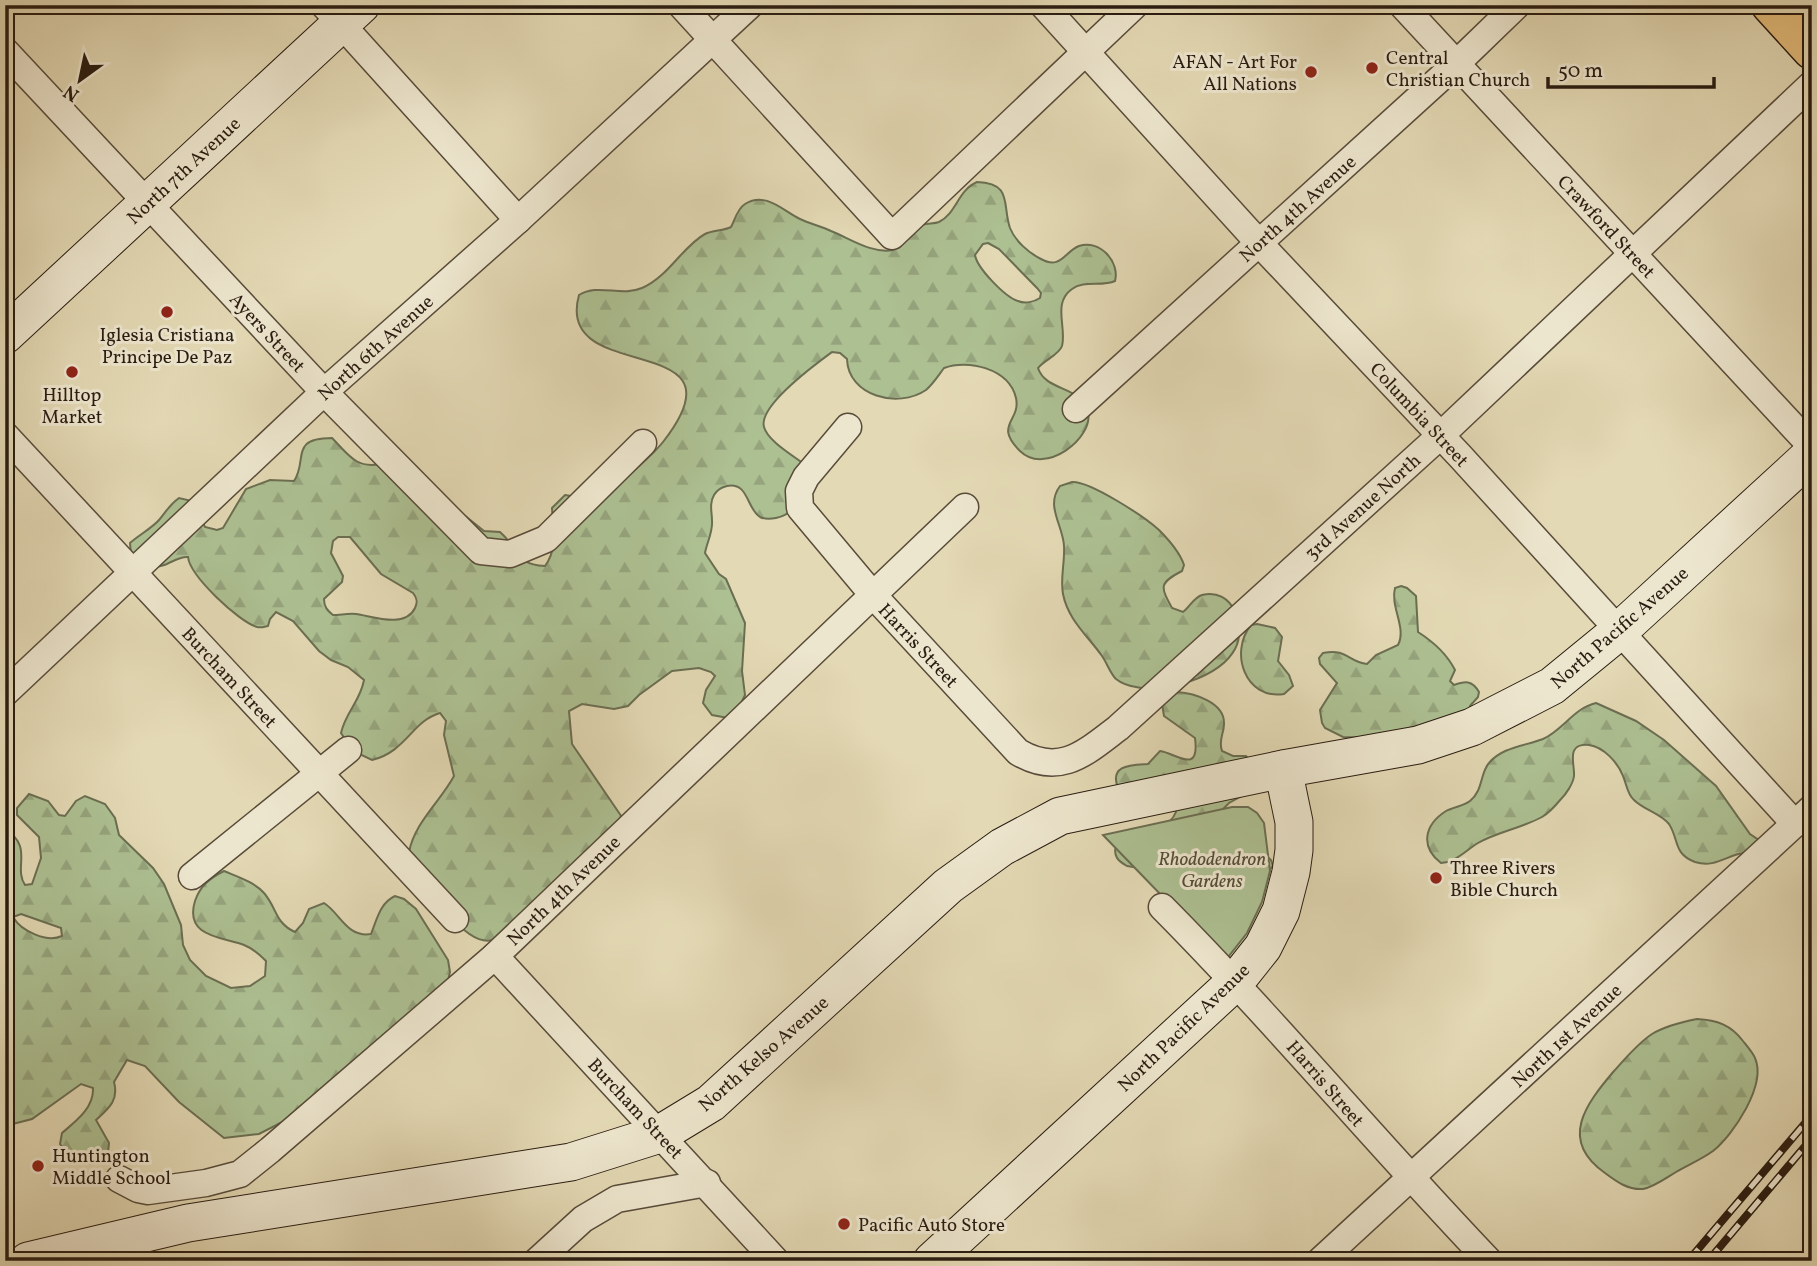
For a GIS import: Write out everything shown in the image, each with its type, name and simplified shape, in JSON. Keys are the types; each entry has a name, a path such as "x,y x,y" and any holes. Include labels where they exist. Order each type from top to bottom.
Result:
{"main road":[{"path":"1771,5 1812,50"}],"street":[{"path":"681,5 892,236 1135,5"},
{"name":"North 6th Avenue","path":"5,693 324,392 518,220 750,5"},
{"name":"Columbia Street","path":"1043,5 1259,243 1441,435 1618,632 1804,816"},
{"name":"Crawford Street","path":"1402,5 1812,447"},
{"name":"North 4th Avenue","path":"1076,409 1456,64 1517,5"},
{"path":"342,11 518,220"},
{"name":"North 7th Avenue","path":"5,335 148,202 342,11"},
{"name":"Ayers Street","path":"5,51 324,392 481,551 510,554 546,539 643,443"},
{"name":"3rd Avenue North","path":"1052,764 1072,759 1118,728 1441,435 1812,84"},
{"name":"Harris Street","path":"848,427 806,477 799,491 800,508 873,595 1018,752 1035,762 1052,764"},
{"name":"Burcham Street","path":"5,435 455,919"},
{"name":"North Pacific Avenue","path":"932,1261 1236,981 1263,947 1281,911 1294,850 1294,822 1283,769 1418,745 1472,727 1552,686 1618,632 1812,454"},
{"name":"North 4th Avenue","path":"119,1180 149,1191 206,1183 240,1174 495,956 965,507"},
{"path":"192,876 348,750"},
{"name":"North Kelso Avenue","path":"28,1261 188,1223 571,1161 660,1134 711,1104 948,886 1002,847 1060,816 1283,769"},
{"name":"North 1st Avenue","path":"1320,1261 1804,816"},
{"name":"Harris Street","path":"1162,907 1236,981 1411,1179 1489,1261"},
{"name":"Burcham Street","path":"495,956 707,1183 776,1261"},
{"path":"537,1261 583,1219 618,1199 707,1183"}],"green space":[{"path":"977,182 988,183 1001,191 1012,233 1023,246 1041,259 1048,262 1058,261 1079,246 1087,245 1101,249 1111,260 1116,274 1115,281 1077,286 1066,295 1061,308 1062,346 1038,368 1048,381 1084,403 1088,422 1083,433 1066,451 1054,457 1030,458 1020,451 1009,435 1008,429 1016,406 1012,388 1005,379 986,368 953,365 944,368 926,390 915,396 902,398 876,396 865,390 856,382 847,359 840,353 832,352 802,375 770,408 764,427 777,444 808,467 796,505 784,515 762,518 755,513 743,492 734,486 720,489 712,502 712,529 705,553 719,574 726,579 745,623 742,671 745,695 738,710 728,718 712,715 703,703 706,690 715,676 699,668 672,671 628,706 614,709 582,704 569,711 572,744 628,826 496,939 483,940 470,935 458,924 434,894 409,852 422,822 454,776 444,735 446,721 440,713 422,723 384,756 372,760 353,751 341,733 364,680 348,667 319,651 293,621 276,612 268,626 262,627 239,617 206,586 188,557 158,566 131,555 130,543 156,523 179,498 192,501 205,527 217,530 223,528 246,489 270,480 294,481 305,446 319,439 332,438 358,462 380,464 454,507 484,531 500,532 528,563 545,566 553,545 552,508 565,495 597,495 618,485 659,447 684,406 684,384 669,369 594,341 579,323 579,295 594,290 626,291 642,288 660,277 697,239 731,227 740,209 753,201 767,201 804,221 862,245 885,251 893,250 902,238 918,227 937,223 945,218 965,190","holes":["988,243 999,249 1037,288 1041,293 1040,298 1029,302 1018,301 992,281 975,255 983,244","338,537 350,537 381,574 413,593 417,604 410,614 404,618 388,620 353,614 333,615 329,612 324,599 342,582 343,576 331,553 333,541"]},
{"path":"1072,482 1091,487 1117,501 1152,524 1170,542 1184,565 1182,571 1169,579 1164,586 1165,595 1172,608 1183,612 1196,598 1213,594 1229,603 1235,611 1239,630 1235,649 1228,659 1205,675 1162,688 1134,687 1114,677 1069,612 1063,594 1064,546 1054,501 1060,486"},
{"path":"1401,586 1416,596 1418,632 1439,648 1455,670 1450,681 1454,685 1471,683 1479,692 1470,706 1473,718 1403,739 1343,737 1325,728 1322,723 1320,710 1337,683 1320,664 1319,658 1323,653 1337,652 1367,664 1376,655 1398,645 1401,632 1394,595 1395,588"},
{"path":"1251,625 1275,628 1282,637 1278,661 1289,675 1293,686 1284,694 1270,694 1259,690 1245,672 1241,648"},
{"path":"1177,692 1191,694 1214,704 1223,716 1222,751 1233,756 1246,756 1250,760 1245,794 1220,812 1271,860 1273,866 1254,886 1127,866 1116,855 1116,846 1159,829 1172,819 1176,812 1174,806 1119,790 1116,775 1123,768 1148,764 1160,751 1185,760 1194,756 1195,738 1164,716 1162,704"},
{"path":"1596,703 1636,721 1664,740 1716,786 1750,834 1772,849 1739,854 1711,863 1688,859 1680,850 1669,824 1632,798 1614,761 1595,746 1582,745 1574,751 1574,776 1569,789 1545,815 1485,839 1451,861 1441,863 1434,857 1428,843 1429,829 1446,811 1468,803 1474,797 1486,767 1494,758 1507,750 1543,739 1581,709"},
{"path":"29,794 48,801 59,815 65,816 76,801 85,796 105,804 115,818 119,835 153,868 164,884 181,925 183,945 190,960 206,976 231,988 250,986 265,976 266,961 247,946 207,934 195,922 193,913 200,891 224,871 260,889 284,924 295,932 303,923 309,909 324,903 350,929 371,934 386,903 395,896 404,899 416,909 448,960 450,972 447,985 304,1111 259,1134 224,1138 179,1102 145,1066 127,1060 114,1082 115,1094 112,1103 96,1120 109,1143 108,1153 91,1164 72,1159 60,1144 62,1133 87,1108 91,1102 93,1088 81,1084 32,1119 5,1126 5,829 19,843 25,885 32,884 41,858 39,837 17,815 17,808","holes":["21,914 61,928 62,936 42,937 22,927 13,917"]},
{"name":"Rhododendron Gardens","path":"1232,807 1248,807 1257,813 1264,823 1270,871 1262,902 1247,933 1225,961 1103,835"},
{"path":"1697,1019 1728,1027 1755,1058 1756,1082 1746,1109 1730,1134 1713,1151 1647,1188 1638,1189 1623,1185 1605,1173 1583,1148 1581,1122 1586,1109 1614,1071 1647,1038 1657,1031"}],"railway":[{"path":"1688,1261 1812,1115"},
{"path":"1708,1261 1812,1138"}],"place":[{"name":"Central Christian Church","path":"1372,68"},
{"name":"AFAN - Art For All Nations","path":"1311,72"},
{"name":"Iglesia Cristiana Principe De Paz","path":"167,312"},
{"name":"Hilltop Market","path":"72,372"},
{"name":"Three Rivers Bible Church","path":"1436,878"},
{"name":"Huntington Middle School","path":"38,1166"},
{"name":"Pacific Auto Store","path":"844,1224"}]}
